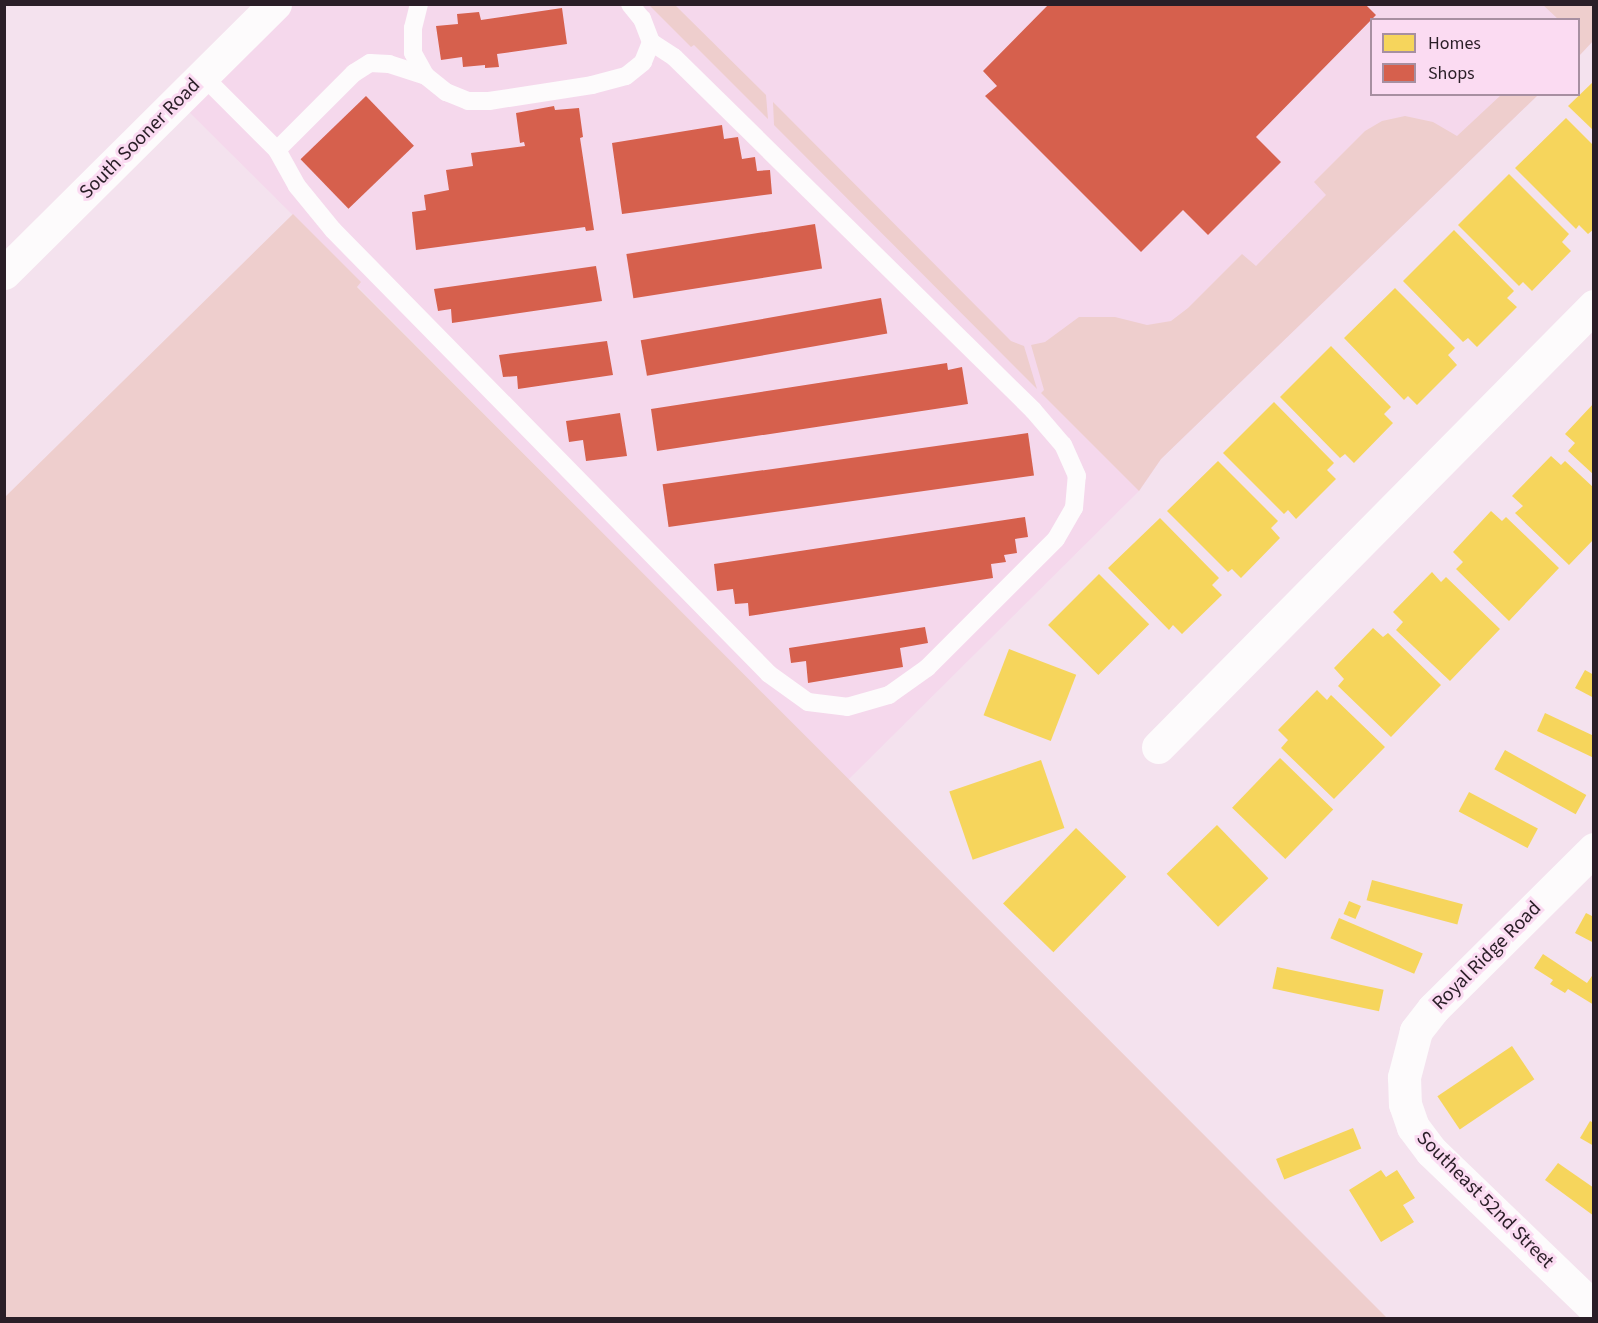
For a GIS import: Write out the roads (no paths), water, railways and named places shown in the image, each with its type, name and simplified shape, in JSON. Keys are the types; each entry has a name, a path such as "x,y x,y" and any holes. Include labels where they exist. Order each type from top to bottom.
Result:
{"street":[{"name":"South Sooner Road","path":"4,273 275,4"},
{"path":"1158,747 1593,306"},
{"name":"Royal Ridge Road","path":"1404,1077 1416,1032 1433,1009 1593,849"},
{"name":"Southeast 52nd Street","path":"1404,1077 1405,1104 1413,1127 1431,1151 1593,1308"}],"lane":[{"path":"419,4 413,28 413,53 426,76"},
{"path":"202,76 277,150 297,186 333,230 769,674 808,702 848,707 889,694 927,668 1056,539 1074,508 1077,476 1063,445 1033,410 674,57 651,42 642,19 630,4"},
{"path":"277,150 354,73 370,63 389,64 426,76 447,92 468,100 489,101 592,85 626,76 643,62 651,42"}]}
